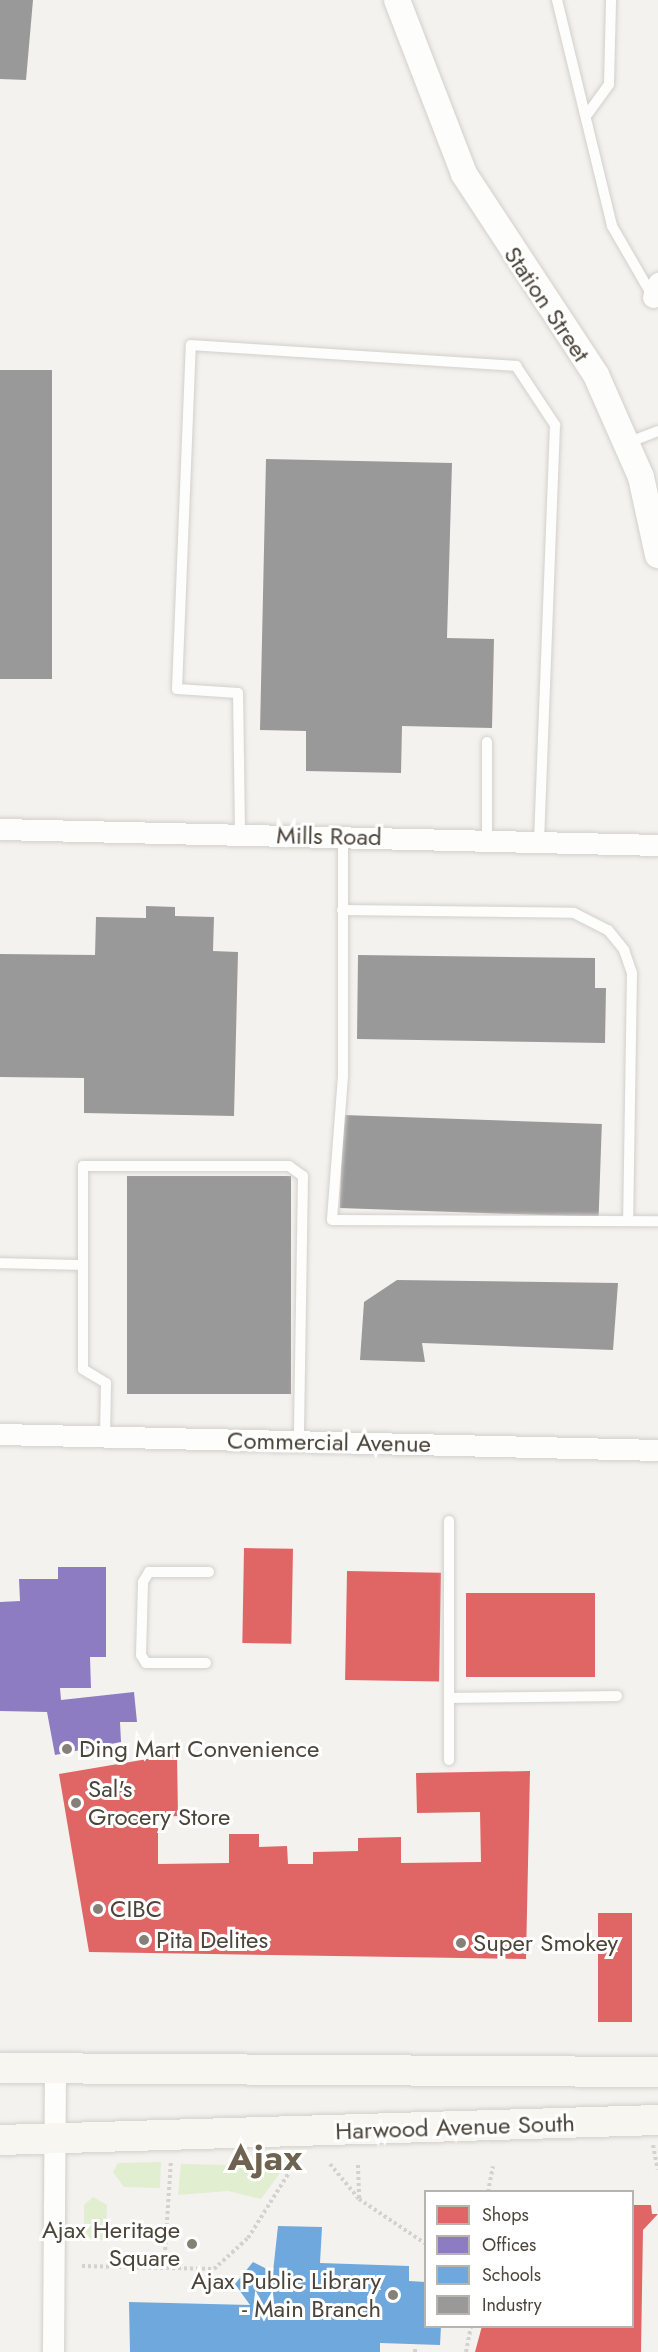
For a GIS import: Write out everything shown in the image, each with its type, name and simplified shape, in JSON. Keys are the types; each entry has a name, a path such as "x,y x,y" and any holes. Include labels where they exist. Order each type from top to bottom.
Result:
{"main road":[{"path":"0,2068 658,2072"},
{"name":"Harwood Avenue South","path":"0,2140 658,2120"}],"street":[{"name":"Station Street","path":"397,0 464,174 596,375 641,477 658,555"},
{"name":"Station Street","path":"416,0 419,59"},
{"name":"Mills Road","path":"0,829 343,835 658,845"},
{"name":"Commercial Avenue","path":"0,1434 658,1450"},
{"path":"53,2352 55,2070"}],"lane":[{"path":"557,0 612,225 656,290"},
{"path":"586,116 609,84 611,0"},
{"path":"240,833 237,693 177,689 190,345 516,366 555,424 539,843"},
{"path":"627,443 658,431"},
{"path":"487,742 487,840"},
{"path":"343,835 343,1076 332,1220 658,1221"},
{"path":"342,910 574,913 608,930 632,968 628,1221"},
{"path":"105,1437 106,1383 83,1369 83,1166 289,1166 303,1176 299,1442"},
{"path":"0,1263 82,1264"},
{"path":"449,1521 450,1760"},
{"path":"206,1663 146,1663 141,1654 143,1582 149,1572 209,1572"},
{"path":"449,1698 617,1696"}],"path":[{"path":"164,2268 171,2160"},
{"path":"82,2266 214,2269 248,2238 295,2163"},
{"path":"330,2164 359,2199 424,2243"},
{"path":"358,2165 359,2199"},
{"path":"488,2190 493,2166"},
{"path":"466,2352 471,2328"}],"green space":[{"path":"161,2162 160,2188 124,2187 113,2172 118,2163"},
{"path":"181,2164 285,2166 261,2199 228,2191 178,2195"},
{"path":"93,2197 107,2205 106,2240 84,2239 84,2205"}],"building: Shops":[{"path":"244,1548 293,1549 291,1644 242,1643"},
{"path":"347,1571 441,1573 439,1682 345,1680"},
{"path":"466,1593 595,1593 595,1677 466,1677"},
{"path":"177,1754 178,1816 158,1817 158,1864 229,1863 229,1834 259,1834 259,1847 287,1846 288,1864 313,1864 313,1852 358,1851 358,1838 401,1837 401,1863 481,1862 480,1812 417,1813 416,1773 530,1771 526,1959 89,1952 59,1774"},
{"path":"598,1913 632,1913 632,2022 598,2022"},
{"path":"634,2205 651,2205 652,2214 658,2214 643,2230 641,2352 475,2352 481,2328 634,2328"}],"building: Offices":[{"path":"58,1567 106,1567 106,1657 90,1657 91,1688 60,1688 61,1700 134,1692 137,1722 120,1722 121,1742 55,1755 47,1712 0,1711 0,1602 20,1601 19,1579 58,1579"}],"building: Schools":[{"path":"278,2226 322,2227 320,2263 409,2266 409,2281 424,2282 424,2328 441,2328 440,2345 380,2343 380,2352 130,2352 129,2302 250,2305 235,2284 253,2262 273,2272"}],"building: Industry":[{"path":"0,0 33,0 26,80 0,79"},
{"path":"0,370 52,370 52,679 0,679"},
{"path":"266,459 452,463 447,638 494,639 492,728 402,726 401,773 306,771 306,731 260,730"},
{"path":"146,906 175,907 175,916 214,917 213,951 238,952 234,1116 84,1113 84,1078 0,1077 0,954 95,955 96,917 146,918"},
{"path":"358,955 595,958 595,988 606,988 605,1043 357,1039"},
{"path":"343,1115 602,1124 599,1217 340,1208"},
{"path":"127,1176 291,1176 291,1394 127,1394"},
{"path":"397,1280 618,1283 613,1350 422,1343 425,1362 360,1360 364,1302"}],"place":[{"name":"Ding Mart Convenience","path":"67,1749"},
{"name":"Sal's Grocery Store","path":"76,1803"},
{"name":"CIBC","path":"98,1909"},
{"name":"Pita Delites","path":"144,1940"},
{"name":"Super Smokey","path":"461,1943"},
{"name":"Ajax Heritage Square","path":"192,2244"},
{"name":"Ajax Public Library - Main Branch","path":"393,2295"}],"district":[{"name":"Ajax","path":"265,2158"}]}
